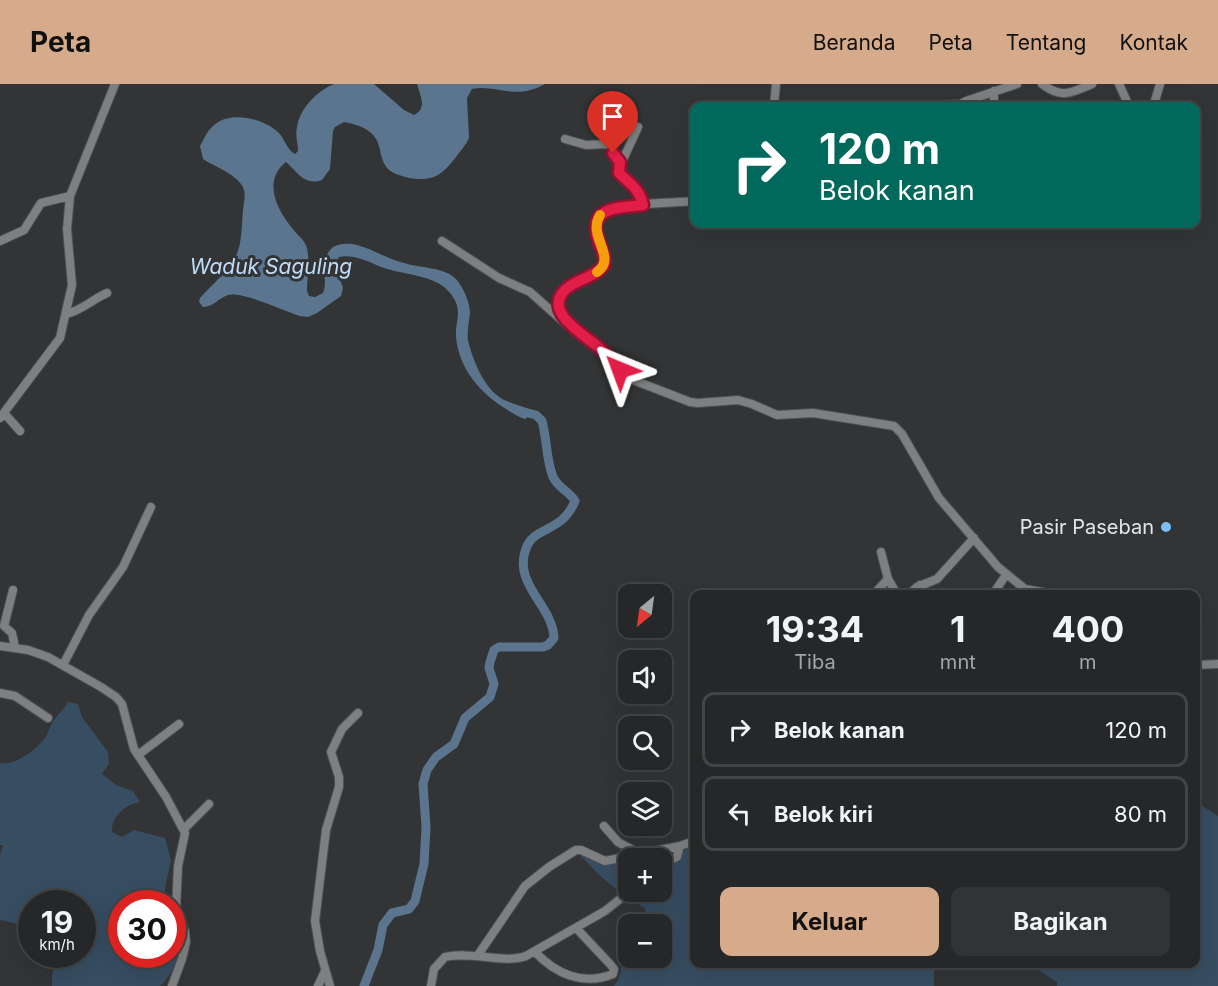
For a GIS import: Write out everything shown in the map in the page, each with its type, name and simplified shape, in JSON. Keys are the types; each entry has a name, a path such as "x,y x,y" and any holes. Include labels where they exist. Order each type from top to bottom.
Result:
{"street":[{"path":"20,431 2,416 57,343 72,285 67,229 70,196 115,84"},
{"path":"774,102 776,84"},
{"path":"974,102 994,91 1017,84"},
{"path":"1042,84 1054,92 1064,94 1092,84"},
{"path":"1119,84 1127,102"},
{"path":"1155,101 1160,84"},
{"path":"994,91 994,102"},
{"path":"638,127 619,173 635,187 643,205"},
{"path":"565,139 588,145 608,144 620,162 620,166"},
{"path":"0,241 24,230 41,203 70,196"},
{"path":"576,330 561,311 559,299 569,287 597,272 604,265 604,255 596,230 598,218 608,210 690,201"},
{"path":"442,241 499,278 530,292 564,322 599,347 631,380 690,402 733,399 748,402 777,415 813,413 894,426 902,434 939,498 1006,575 1025,590"},
{"path":"66,314 107,293"},
{"path":"63,665 89,615 123,567 151,507"},
{"path":"914,590 920,585 937,579 974,538"},
{"path":"881,552 888,579 895,590"},
{"path":"996,590 1006,575"},
{"path":"878,590 888,579"},
{"path":"920,585 924,590"},
{"path":"13,590 4,626 12,633 15,647"},
{"path":"0,646 36,652 63,665 118,699 124,710 133,746 184,829 185,836 178,866 176,909 186,942 172,986"},
{"path":"1200,665 1218,664"},
{"path":"0,693 20,699 48,718"},
{"path":"330,986 316,936 315,921 326,830 339,787 339,777 332,752 342,729 358,713"},
{"path":"138,755 179,724"},
{"path":"184,829 209,804"},
{"path":"604,826 618,842 628,848"},
{"path":"671,848 690,842"},
{"path":"672,860 676,858 680,846"},
{"path":"478,956 525,886 570,854 580,850 605,861 618,859"},
{"path":"431,986 434,969 442,959 451,956 512,959 535,952 577,929 618,901"},
{"path":"535,952 553,968 571,977 594,980 614,974 614,969 610,964 577,929"},
{"path":"318,986 325,970"}],"shaded area":[{"path":"68,702 78,704 82,717 108,752 109,763 102,774 116,785 133,791 140,802 120,812 112,826 112,832 122,837 134,830 165,838 171,860 165,890 108,890 108,968 174,968 160,986 52,986 54,968 96,968 96,890 18,890 18,924 0,920 0,855 3,845 0,845 0,763 12,762 25,756 45,738 53,721"},
{"path":"1200,805 1218,816 1218,986 1057,986 1057,982 1035,968 1200,968"},
{"path":"690,843 690,968 934,968 934,986 614,986 621,968 672,968 672,914 645,914 645,908 636,902 672,902 672,861 679,858"},
{"path":"579,854 618,858 618,890"}],"water":[{"name":"Waduk Saguling","path":"334,84 374,84 404,110 414,115 422,105 417,84 545,84 534,89 515,92 472,89 467,98 469,138 448,166 438,175 418,179 392,172 384,163 376,138 359,126 344,122 335,127 333,131 330,169 322,180 306,180 286,162 279,170 273,187 274,196 282,213 305,242 307,248 309,296 315,297 323,293 324,265 327,254 333,247 343,244 357,245 410,265 439,270 451,275 461,286 469,304 468,340 479,371 498,396 528,409 526,419 497,403 472,379 458,348 457,305 445,288 431,280 346,256 339,257 335,264 343,288 341,296 308,317 243,296 228,295 207,307 203,307 199,302 200,298 230,266 238,251 245,197 243,187 237,180 203,159 200,146 207,133 220,121 228,118 255,120 278,132 295,154 298,151 296,130 302,113 321,91"}],"waterway":[{"path":"364,986 378,950 383,925 392,913 409,909 415,901 424,864 426,827 423,784 427,770 436,757 454,744 465,718 490,697 494,684 489,668 494,650 499,647 543,647 554,638 547,614 528,582 524,570 524,558 532,539 564,518 575,501 553,477 542,421 536,415 520,411"}],"slow traffic":[{"path":"597,272 605,261 596,230 600,215"}],"place":[{"name":"Pasir Paseban","path":"1166,527"}],"route":[{"path":"613,153 620,162 619,173 635,187 643,205 602,213 597,221 596,230 604,255 604,265 597,272 565,290 559,299 559,307 571,325 599,347 620,370"}]}
